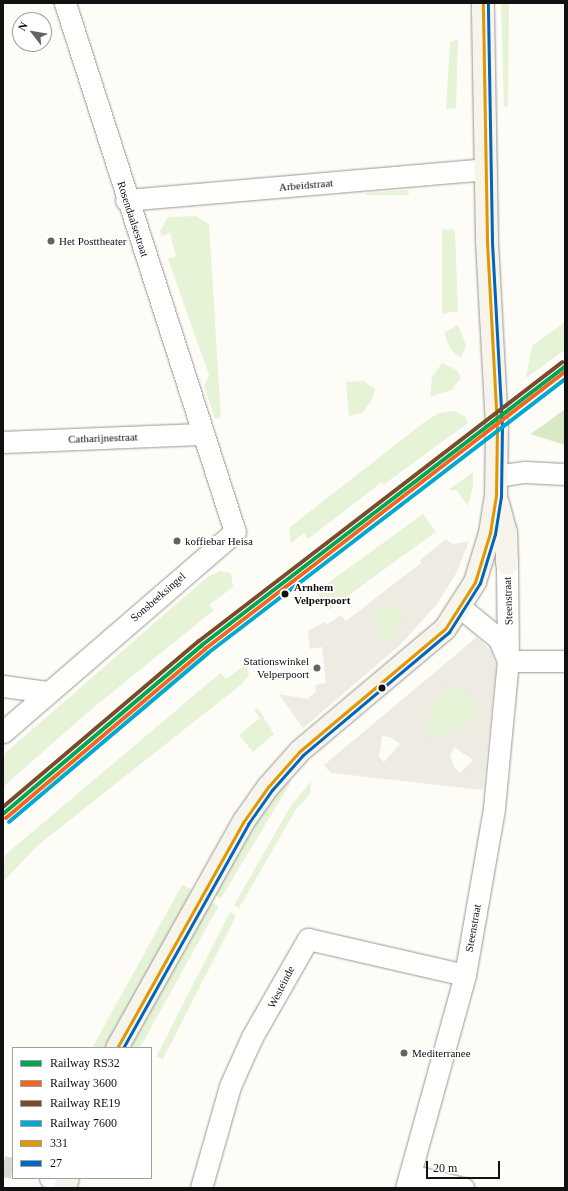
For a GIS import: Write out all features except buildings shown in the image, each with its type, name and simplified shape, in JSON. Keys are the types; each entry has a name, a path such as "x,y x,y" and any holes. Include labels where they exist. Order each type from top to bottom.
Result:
{"main road":[{"path":"118,1047 244,821 268,787 300,751 445,629 461,608 482,560 496,486 497,427 486,169 483,3"},
{"path":"496,486 506,532 507,564"}],"street":[{"name":"Rosendaalsestraat","path":"65,3 126,200 202,434"},
{"name":"Arbeidstraat","path":"126,200 486,169"},
{"name":"Catharijnestraat","path":"3,442 202,434"},
{"name":"Sonsbeeksingel","path":"3,732 47,692 235,532 202,434"},
{"path":"496,486 525,472 565,474"},
{"name":"Steenstraat","path":"408,1182 465,975 494,808 508,661 507,564"},
{"name":"Steenstraat","path":"461,608 499,639 508,661"},
{"path":"508,661 565,661"},
{"path":"3,686 47,692"},
{"name":"Westeinde","path":"201,1188 230,1086 252,1037 308,938 465,975"},
{"path":"408,1182 463,1188"}],"green space":[{"path":"509,3 508,107 504,107 501,4"},
{"path":"458,39 456,108 446,109 450,42"},
{"path":"408,190 409,195 365,195 367,193"},
{"path":"196,216 209,224 221,418 215,419 204,386 209,375 168,259 176,256 170,233 162,236 160,231 168,217"},
{"path":"451,229 455,231 458,311 442,314 442,230"},
{"path":"565,322 565,350 526,378 532,346"},
{"path":"458,325 466,345 461,358 451,350 445,336 445,332"},
{"path":"442,363 457,370 461,379 451,390 430,397 432,377"},
{"path":"364,381 375,389 372,400 362,413 349,416 346,382"},
{"path":"565,409 565,445 530,434 545,424"},
{"path":"454,411 466,417 468,423 383,485 382,482 308,539 304,533 291,543 289,528 423,423 439,413"},
{"path":"473,472 473,487 468,506 456,490 448,490"},
{"path":"423,514 436,532 329,609 316,592"},
{"path":"220,571 231,573 233,587 209,605 214,610 88,712 3,787 3,755 206,578"},
{"path":"386,606 398,607 402,613 397,631 386,644 379,635 373,611"},
{"path":"246,664 249,675 243,683 37,846 3,882 5,855 212,680 221,673 226,679"},
{"path":"449,684 470,698 479,716 459,730 429,737 426,730 430,711"},
{"path":"258,708 274,734 253,752 239,735 260,718 254,710"},
{"path":"289,780 291,782 221,898 212,893 270,799"},
{"path":"311,781 310,794 295,811 239,908 234,905 290,807"},
{"path":"182,885 191,889 182,917 110,1047 93,1047"},
{"path":"207,900 218,906 140,1047 126,1047"},
{"path":"230,912 236,915 163,1060 156,1056"}],"shaded area":[{"path":"446,539 453,544 469,541 457,572 437,604 400,645 303,728 279,694 307,699 315,693 316,685 326,683 322,647 310,649 308,631 324,622 326,625 341,615 346,621 421,563 420,560","holes":["386,606 398,607 402,613 397,631 386,644 379,635 374,611"]},
{"path":"477,637 492,652 496,667 483,790 332,773 324,765","holes":["449,684 470,698 478,716 459,730 429,737 426,730 430,711","382,736 390,737 400,744 384,762 379,757","454,747 473,760 460,773 455,769 450,756"]}],"tunnel":[{"path":"3,1166 12,1168"}],"rail line":[{"name":"RE19","path":"3,807 199,641 562,362"},
{"name":"RS32","path":"3,814 202,645 565,366"},
{"name":"3600","path":"6,818 205,649 565,372"},
{"name":"7600","path":"9,822 208,653 565,379"}],"transit line":[{"name":"331","path":"118,1047 244,821 268,787 300,751 445,629 475,582 490,533 496,496 497,427 487,240 483,3"},
{"name":"27","path":"124,1047 248,824 272,790 303,755 449,632 480,583 495,534 501,497 502,427 492,240 488,3"}],"place":[{"name":"Het Posttheater","path":"51,241"},
{"name":"koffiebar Heisa","path":"177,541"},
{"name":"Arnhem Velperpoort","path":"285,594"},
{"name":"Stationswinkel Velperpoort","path":"317,668"},
{"name":"Mediterranee","path":"404,1053"}]}
